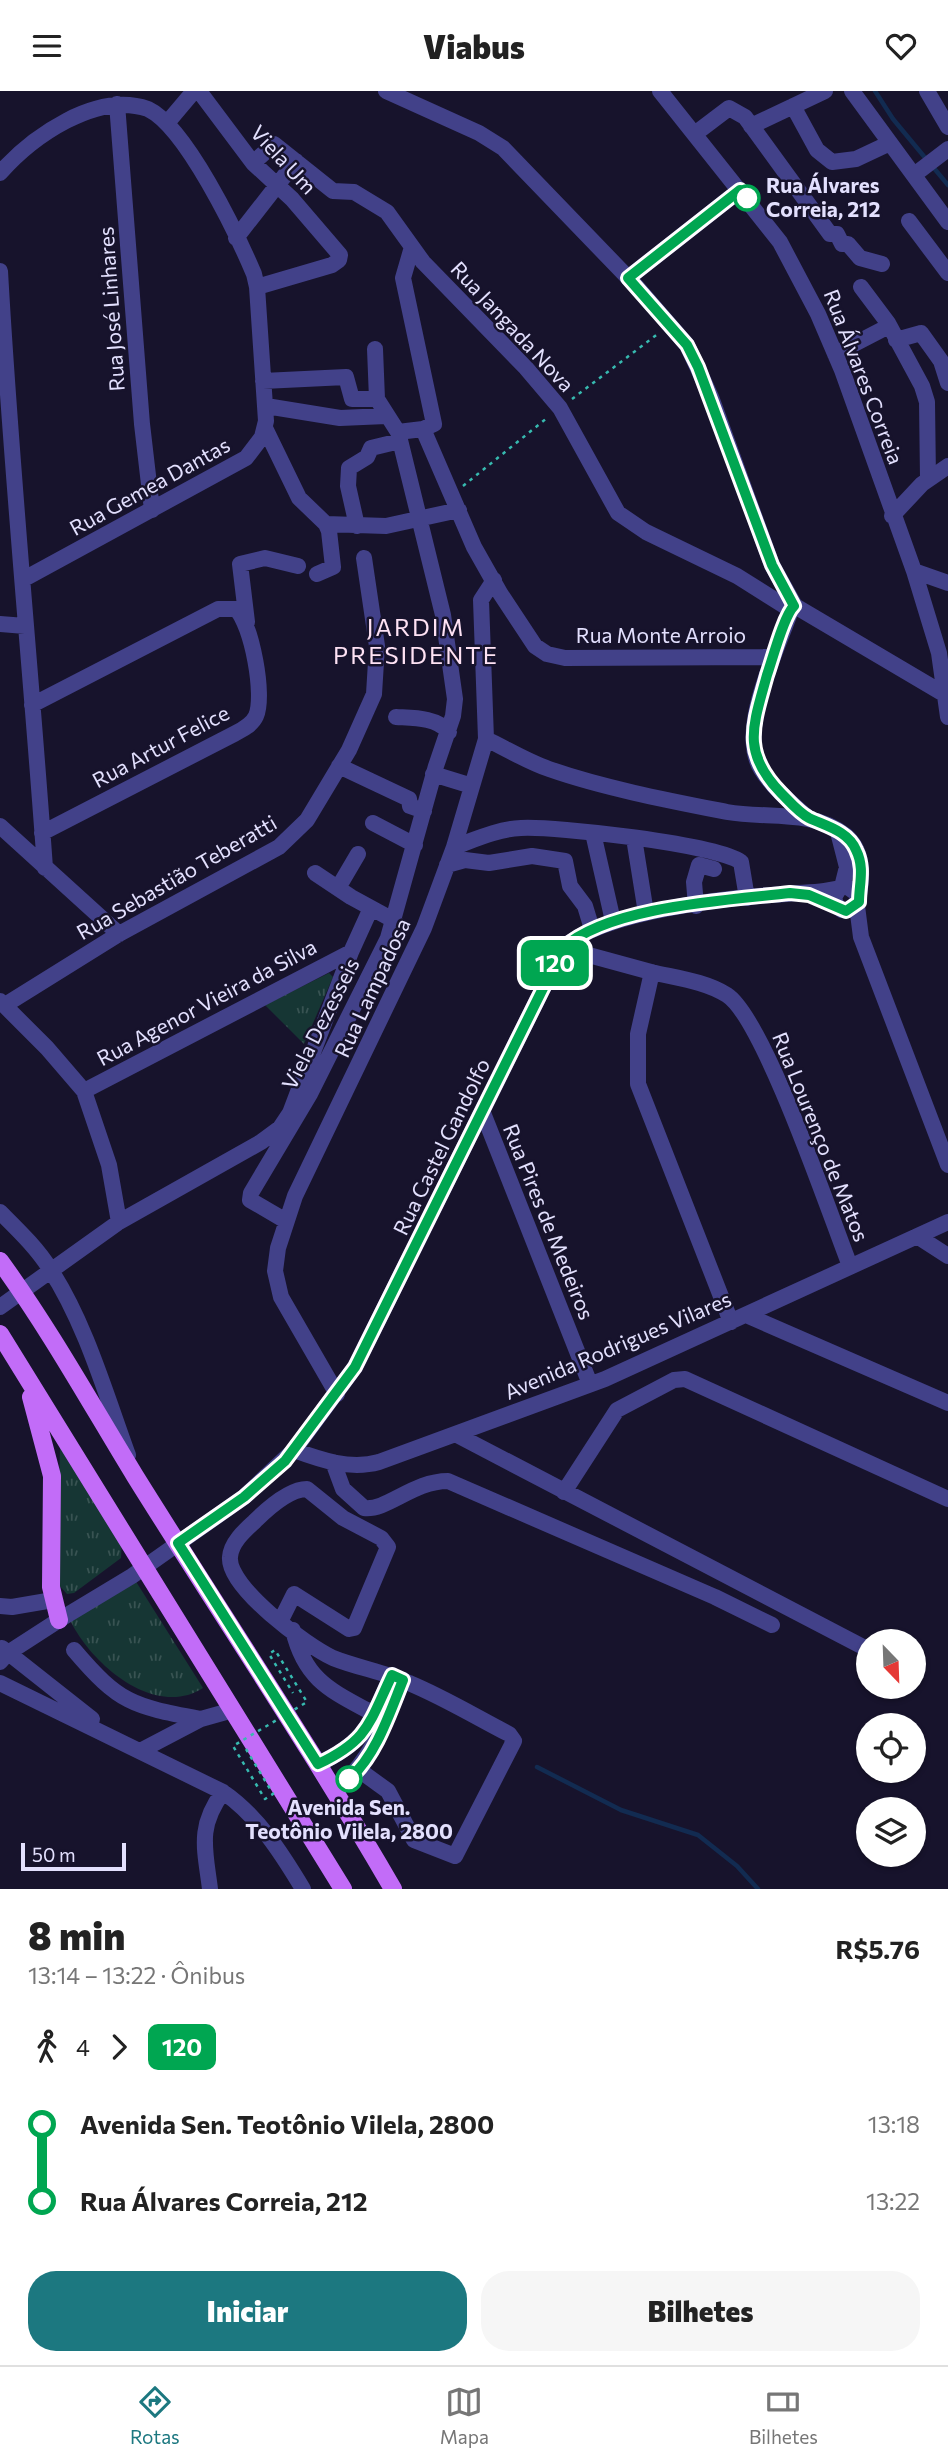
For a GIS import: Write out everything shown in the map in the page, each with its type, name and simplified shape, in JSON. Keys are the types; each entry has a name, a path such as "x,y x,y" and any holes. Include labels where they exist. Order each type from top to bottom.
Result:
{"main road":[{"path":"0,1261 22,1290 136,1476 336,1791 393,1889"},
{"path":"0,1334 343,1889"},
{"path":"25,1377 52,1476 50,1546 53,1600 59,1620"}],"street":[{"name":"Viela Um","path":"167,123 197,91 253,163 340,255 339,261 331,265 257,287"},
{"path":"386,91 403,95 479,132 503,148 628,278 687,345 698,367 772,565 792,608 773,657 752,745 761,769 771,783 806,816 837,830 847,867 846,899 948,1165"},
{"path":"751,126 825,91"},
{"path":"852,91 948,222 925,240"},
{"path":"927,91 948,127"},
{"name":"Rua Álvares Correia","path":"669,94 792,261 835,354 914,571 939,653 948,717"},
{"name":"Rua Gemea Dantas","path":"0,173 16,155 75,112 117,104 148,109 167,123 181,140 236,238 257,287 266,406 262,437 246,458 24,579"},
{"name":"Rua José Linhares","path":"117,104 141,410 152,510"},
{"path":"793,106 817,150 832,162 856,159 890,143"},
{"path":"696,133 729,108 738,116 745,117 830,234 837,234 842,244 849,246 860,258 882,264"},
{"path":"236,238 296,161 274,144 253,163"},
{"path":"914,175 948,149"},
{"name":"Rua Jangada Nova","path":"296,161 333,191 354,192 387,212 412,247 560,408 618,513 646,532 737,576 944,694"},
{"path":"628,278 740,190"},
{"path":"909,221 948,273"},
{"path":"357,526 348,485 349,468 367,457 373,447 399,437 424,433 434,424 403,278 412,247"},
{"path":"0,271 6,473 24,579 25,626 45,868"},
{"path":"861,287 893,333 926,399 928,479"},
{"path":"835,354 893,333 921,333 937,353 947,376"},
{"path":"375,349 377,399 399,437"},
{"path":"263,381 346,377 352,399 377,399"},
{"path":"926,399 948,391"},
{"path":"266,406 340,418 386,416"},
{"path":"265,428 299,498 330,531 333,564 331,570 317,574"},
{"name":"Rua Monte Arroio","path":"424,433 494,580 536,646 555,656 773,657"},
{"name":"Viela Dezesseis","path":"285,1221 250,1197 339,1040 395,921 433,774 449,732 455,699 448,643 399,437"},
{"path":"892,516 928,479 948,466"},
{"path":"326,524 386,526 459,510"},
{"name":"Rua Artur Felice","path":"42,833 234,734 251,722 257,709 254,648 247,622 240,564 265,558 298,566"},
{"name":"Rua Sebastião Teberatti","path":"2,1003 119,934 279,847 307,820 365,721 377,676 377,646 364,558"},
{"path":"914,571 947,581"},
{"name":"Rua Lampadosa","path":"337,1394 293,1322 277,1285 275,1271 285,1221 406,969 454,847 486,740 481,600 494,580"},
{"path":"32,705 218,609 236,609 247,622"},
{"path":"0,625 25,626"},
{"path":"396,717 429,720 449,732"},
{"path":"486,740 547,769 584,780 728,812 761,817 806,816"},
{"path":"339,766 409,799 410,806 424,811"},
{"path":"433,774 472,786"},
{"path":"373,823 415,845"},
{"path":"0,826 119,934"},
{"path":"454,847 513,828 549,828 634,838 737,859 743,865 747,898"},
{"path":"593,833 613,921"},
{"path":"634,838 646,913"},
{"path":"338,888 358,854"},
{"path":"447,865 465,860 489,863 532,856 565,861 570,886 585,906 592,929"},
{"path":"696,906 694,882 699,866 714,869"},
{"path":"315,873 395,921"},
{"path":"563,948 592,929 646,913 747,898 809,895 846,899"},
{"path":"0,1307 119,1222 261,1142 284,1123 371,908"},
{"name":"Rua Lourenço de Matos","path":"563,948 706,986 730,997 739,1006 773,1071 850,1266"},
{"name":"Rua Castel Gandolfo","path":"3,1654 146,1567 244,1497 294,1450 355,1367 563,948"},
{"name":"Rua Agenor Vieira da Silva","path":"84,1091 351,952"},
{"path":"652,972 638,1034 638,1084 739,1318 948,1403"},
{"path":"2,1003 84,1091 109,1165 119,1222"},
{"name":"Rua Pires de Medeiros","path":"482,1114 590,1384"},
{"path":"0,1212 30,1243 51,1271 101,1382 136,1476"},
{"name":"Avenida Rodrigues Vilares","path":"294,1450 333,1462 367,1465 457,1435 590,1384 948,1223"},
{"path":"917,1236 948,1256"},
{"path":"564,1492 617,1410 674,1380 685,1380 948,1499"},
{"path":"457,1435 856,1643"},
{"path":"333,1462 342,1489 364,1508 379,1507 420,1485 448,1482 715,1597 772,1625"},
{"path":"359,1770 388,1791 414,1840 454,1856 513,1746 509,1734 397,1677 332,1657 287,1625 258,1602 236,1580 229,1558 238,1539 260,1516 292,1492 307,1489 343,1518 387,1543 388,1547 358,1624 349,1629 294,1594 287,1625 297,1648 318,1681 374,1714"},
{"path":"244,1497 260,1516"},
{"path":"0,1606 12,1607 53,1600"},
{"path":"74,1650 118,1695 140,1707 201,1719"},
{"path":"3,1654 71,1705 140,1751"},
{"path":"318,1681 332,1657"},
{"path":"318,1764 352,1746 397,1677"},
{"path":"336,1791 359,1770 397,1677"},
{"path":"0,1697 0,1683 223,1792 240,1804 276,1846 303,1889"},
{"path":"140,1751 201,1719 233,1710"},
{"path":"210,1889 204,1828 211,1808 223,1792"}],"path":[{"path":"246,1749 273,1794 265,1799 233,1746 307,1702 275,1650 269,1654 293,1693"}],"green space":[{"path":"329,973 333,977 304,1044 265,1005"},
{"path":"60,1448 65,1451 122,1537 121,1558 74,1593 67,1594 57,1583"},
{"path":"135,1580 203,1688 184,1696 165,1697 145,1692 109,1669 80,1637 70,1620"}],"waterway":[{"path":"875,91 893,119 927,160"},
{"path":"933,167 948,185"},
{"path":"537,1767 621,1810 698,1835 737,1866 758,1889"}],"bus line":[{"name":"120","path":"349,1779 359,1770 374,1746 403,1680 392,1675 359,1739 352,1746 318,1764 276,1702 178,1543 244,1497 285,1461 355,1367 563,948 592,929 646,913 790,893 809,895 846,911 854,909 859,902 862,867 856,848 837,830 806,816 771,783 755,756 752,745 754,728 768,673 790,610 794,606 772,565 711,397 687,345 628,278 740,190 747,198"}],"place":[{"name":"Rua Álvares Correia, 212","path":"747,198"},
{"name":"Avenida Sen. Teotônio Vilela, 2800","path":"349,1779"}],"district":[{"name":"JARDIM PRESIDENTE","path":"416,642"}]}
